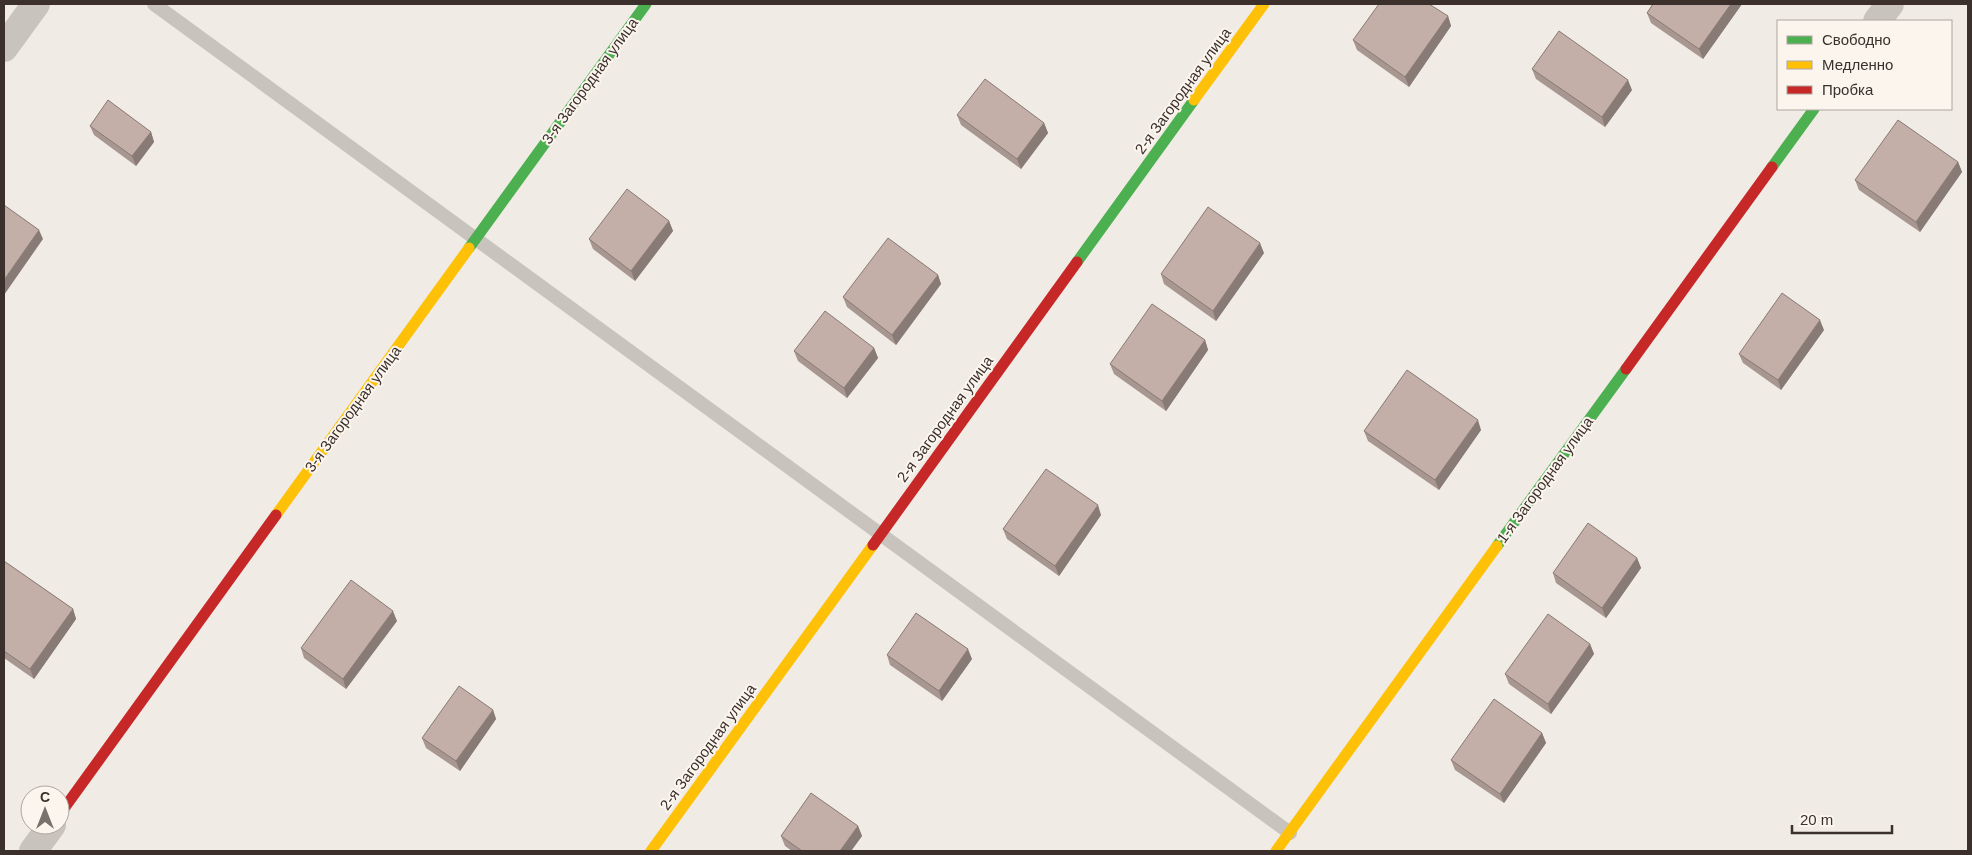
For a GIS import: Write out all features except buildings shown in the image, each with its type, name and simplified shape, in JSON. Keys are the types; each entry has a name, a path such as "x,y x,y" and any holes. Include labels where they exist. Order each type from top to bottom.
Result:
{"street":[{"path":"4,48 36,4"},
{"name":"3-я Загородная улица","path":"70,800 646,4"},
{"name":"2-я Загородная улица","path":"651,851 1264,4"},
{"path":"1878,20 1890,4"},
{"name":"1-я Загородная улица","path":"1276,851 1813,110"},
{"path":"33,851 45,835"}],"lane":[{"path":"154,4 1290,833"}],"traffic: fast":[{"path":"469,248 646,4"},
{"path":"1077,262 1194,100"},
{"path":"1772,167 1813,110"},
{"path":"1497,546 1626,369"}],"traffic: slow":[{"path":"1194,100 1264,4"},
{"path":"276,515 469,248"},
{"path":"651,851 873,545"},
{"path":"1276,851 1497,546"}],"traffic: jam":[{"path":"1626,369 1772,167"},
{"path":"873,545 1077,262"},
{"path":"70,800 276,515"}]}
